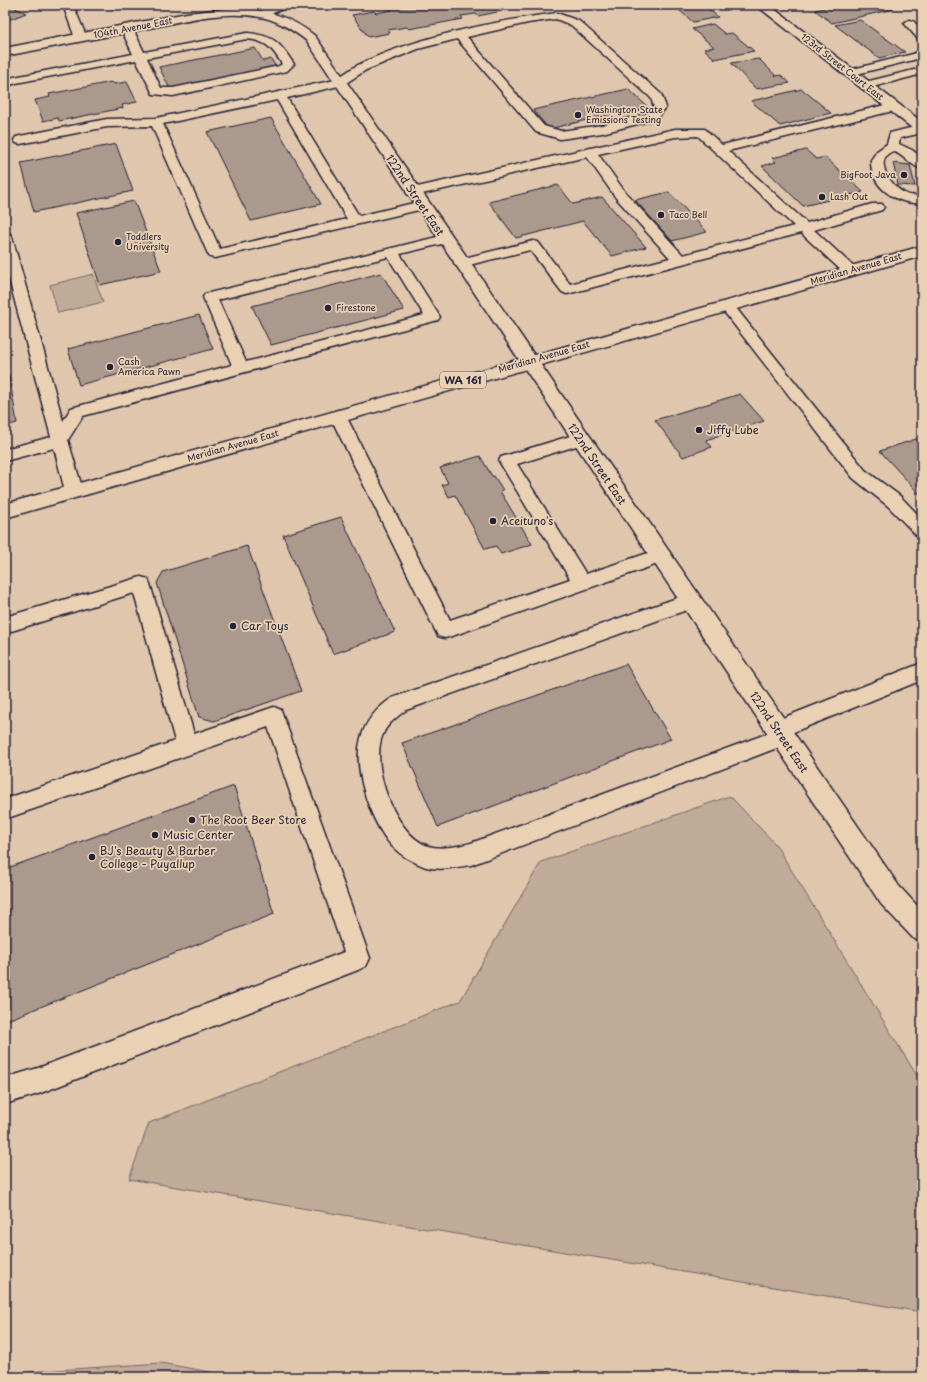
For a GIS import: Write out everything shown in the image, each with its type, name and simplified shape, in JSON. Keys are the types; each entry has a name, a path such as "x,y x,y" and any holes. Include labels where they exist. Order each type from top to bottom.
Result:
{"street":[{"name":"123rd Street Court East","path":"762,5 922,129"},
{"name":"104th Avenue East","path":"5,52 198,15 235,12 262,14"},
{"name":"122nd Street East","path":"262,14 285,21 310,39 890,895 922,929"},
{"name":"Meridian Avenue East","path":"5,511 922,250"}],"lane":[{"path":"68,5 81,38"},
{"path":"262,14 283,5"},
{"path":"20,140 107,123 156,122 339,83 362,68 414,47 460,35 528,20 557,16 575,23 657,97 660,107 653,116 628,124 580,133 560,135 540,129 460,35"},
{"path":"909,23 922,37"},
{"path":"5,83 140,56 247,36 259,36 274,43 288,64 283,69 173,92 157,91 140,56 126,29"},
{"path":"849,73 917,56 922,52"},
{"path":"865,85 916,72 922,82"},
{"path":"280,95 355,220"},
{"path":"719,149 894,107"},
{"path":"156,122 215,254 355,220 418,198 590,152 675,133 701,132 850,271"},
{"path":"893,146 894,136 922,129"},
{"path":"893,146 908,153 922,165"},
{"path":"893,146 881,154 877,163 881,178 888,188 897,194 906,198 922,199"},
{"path":"590,152 603,175 680,260"},
{"path":"461,263 533,245 566,289 804,228 877,207"},
{"path":"5,237 10,274 74,491"},
{"path":"241,368 210,297 445,239"},
{"path":"5,455 60,440 77,412 433,317 392,252"},
{"path":"727,306 859,474 894,501 922,530"},
{"path":"338,416 445,630 660,556"},
{"path":"580,439 507,462 582,583"},
{"path":"5,625 141,584 187,746"},
{"path":"691,601 400,704 385,713 376,724 371,738 368,754 369,770 387,818 397,835 410,847 426,856 444,858 471,854 780,733 922,671"},
{"path":"5,809 274,716 358,958 93,1061 5,1091"}],"shaded area":[{"path":"93,274 103,302 58,313 50,285"},
{"path":"730,796 776,845 922,1084 922,1312 129,1179 149,1123 460,1001 541,862"},
{"path":"161,1363 237,1377 12,1377 13,1373"}],"building":[{"path":"5,5 19,6 15,8 26,13 6,21"},
{"path":"110,5 132,5 112,9"},
{"path":"404,5 496,5 502,11 478,16 476,14 461,16 463,19 409,29 407,27 388,30 390,33 368,37 352,15 374,11 376,13 392,10 390,8"},
{"path":"673,5 703,5 718,17 693,22"},
{"path":"838,5 887,5 894,9 832,23 815,10"},
{"path":"860,20 905,52 879,58 835,25"},
{"path":"713,24 725,34 732,33 754,51 715,59 704,49 714,47 692,29"},
{"path":"255,48 263,61 271,59 277,68 170,89 159,67"},
{"path":"759,59 776,76 781,75 790,83 756,89 731,63"},
{"path":"112,82 114,84 127,82 137,102 122,105 123,108 59,121 58,118 43,121 35,100 50,97 49,94"},
{"path":"628,89 649,108 618,116 616,113 549,129 533,110"},
{"path":"802,89 831,113 780,126 751,101"},
{"path":"271,118 321,204 251,221 207,132"},
{"path":"116,144 133,191 34,212 21,163"},
{"path":"806,150 816,159 825,157 863,192 803,206 762,166 776,162 772,158"},
{"name":"BigFoot Java","path":"893,163 910,165 915,186 898,185"},
{"path":"558,185 573,204 602,197 646,247 612,256 583,221 516,238 489,202"},
{"path":"669,192 707,232 672,241 635,200"},
{"name":"Toddlers University","path":"134,201 161,271 100,285 76,213"},
{"name":"Firestone","path":"381,273 404,310 271,345 252,306"},
{"name":"Cash America Pawn","path":"199,315 213,349 79,385 68,349"},
{"path":"9,375 17,423 5,426 5,376"},
{"name":"Jiffy Lube","path":"740,394 764,421 706,440 712,447 683,457 655,420"},
{"path":"922,437 922,497 880,451"},
{"name":"Aceituno's","path":"480,456 492,476 494,476 503,490 500,491 532,544 501,554 496,546 485,549 455,495 449,497 442,485 448,483 440,468"},
{"path":"341,517 395,632 333,654 283,535"},
{"path":"247,546 301,691 214,721 199,717 157,583 163,572"},
{"path":"626,664 671,739 438,827 402,743"},
{"path":"234,786 274,914 5,1021 5,869"}],"place":[{"name":"Washington State Emissions Testing","path":"578,115"},
{"name":"BigFoot Java","path":"904,175"},
{"name":"Lash Out","path":"822,197"},
{"name":"Taco Bell","path":"661,215"},
{"name":"Toddlers University","path":"118,242"},
{"name":"Firestone","path":"328,308"},
{"name":"Cash America Pawn","path":"110,367"},
{"name":"Jiffy Lube","path":"699,430"},
{"name":"Aceituno's","path":"493,521"},
{"name":"Car Toys","path":"233,626"},
{"name":"The Root Beer Store","path":"192,820"},
{"name":"Music Center","path":"155,835"},
{"name":"BJ's Beauty & Barber College - Puyallup","path":"92,857"}]}
